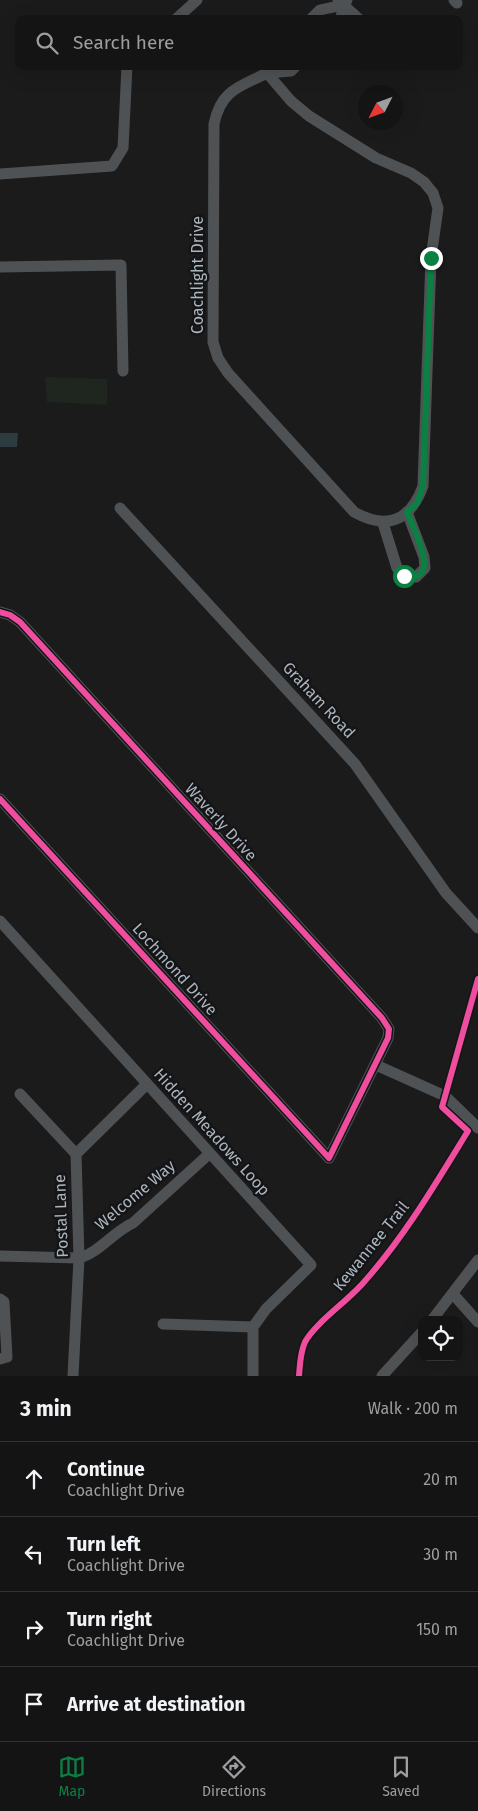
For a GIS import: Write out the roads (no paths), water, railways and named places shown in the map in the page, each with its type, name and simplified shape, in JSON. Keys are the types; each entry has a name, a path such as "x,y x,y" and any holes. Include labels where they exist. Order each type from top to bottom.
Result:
{"street":[{"path":"181,15 197,1"},
{"path":"315,15 320,10 343,2"},
{"path":"341,15 343,2"},
{"path":"343,2 355,15"},
{"path":"0,174 112,166 123,148 127,70"},
{"path":"268,70 291,101 309,116 376,158 411,173 424,182 433,194 438,208 431,258 423,486 417,503 395,520 382,523 401,574 406,577 416,577 425,568 424,557 407,512"},
{"name":"Coachlight Drive","path":"292,70 268,70 234,89 221,100 214,124 213,342 218,358 228,373 354,512 366,519 382,523"},
{"path":"0,267 121,265 123,371"},
{"name":"Graham Road","path":"120,508 355,764 446,893 478,928"},
{"name":"Waverly Drive","path":"1,612 20,622 382,1018 389,1029 388,1038 376,1065 329,1158"},
{"name":"Lochmond Drive","path":"0,799 329,1158"},
{"name":"Hidden Meadows Loop","path":"0,921 311,1265 266,1309 253,1327"},
{"path":"376,1065 445,1096 478,1128"},
{"name":"Postal Lane","path":"73,1376 79,1258 76,1154 147,1084"},
{"path":"20,1094 76,1154"},
{"name":"Welcome Way","path":"79,1258 88,1256 120,1228 133,1223 209,1154"},
{"path":"0,1256 79,1258"},
{"path":"435,1316 478,1260"},
{"path":"453,1294 478,1322"},
{"path":"0,1298 4,1302 7,1357 0,1359"},
{"path":"163,1324 253,1327 253,1376"},
{"path":"382,1376 418,1336"}]}
